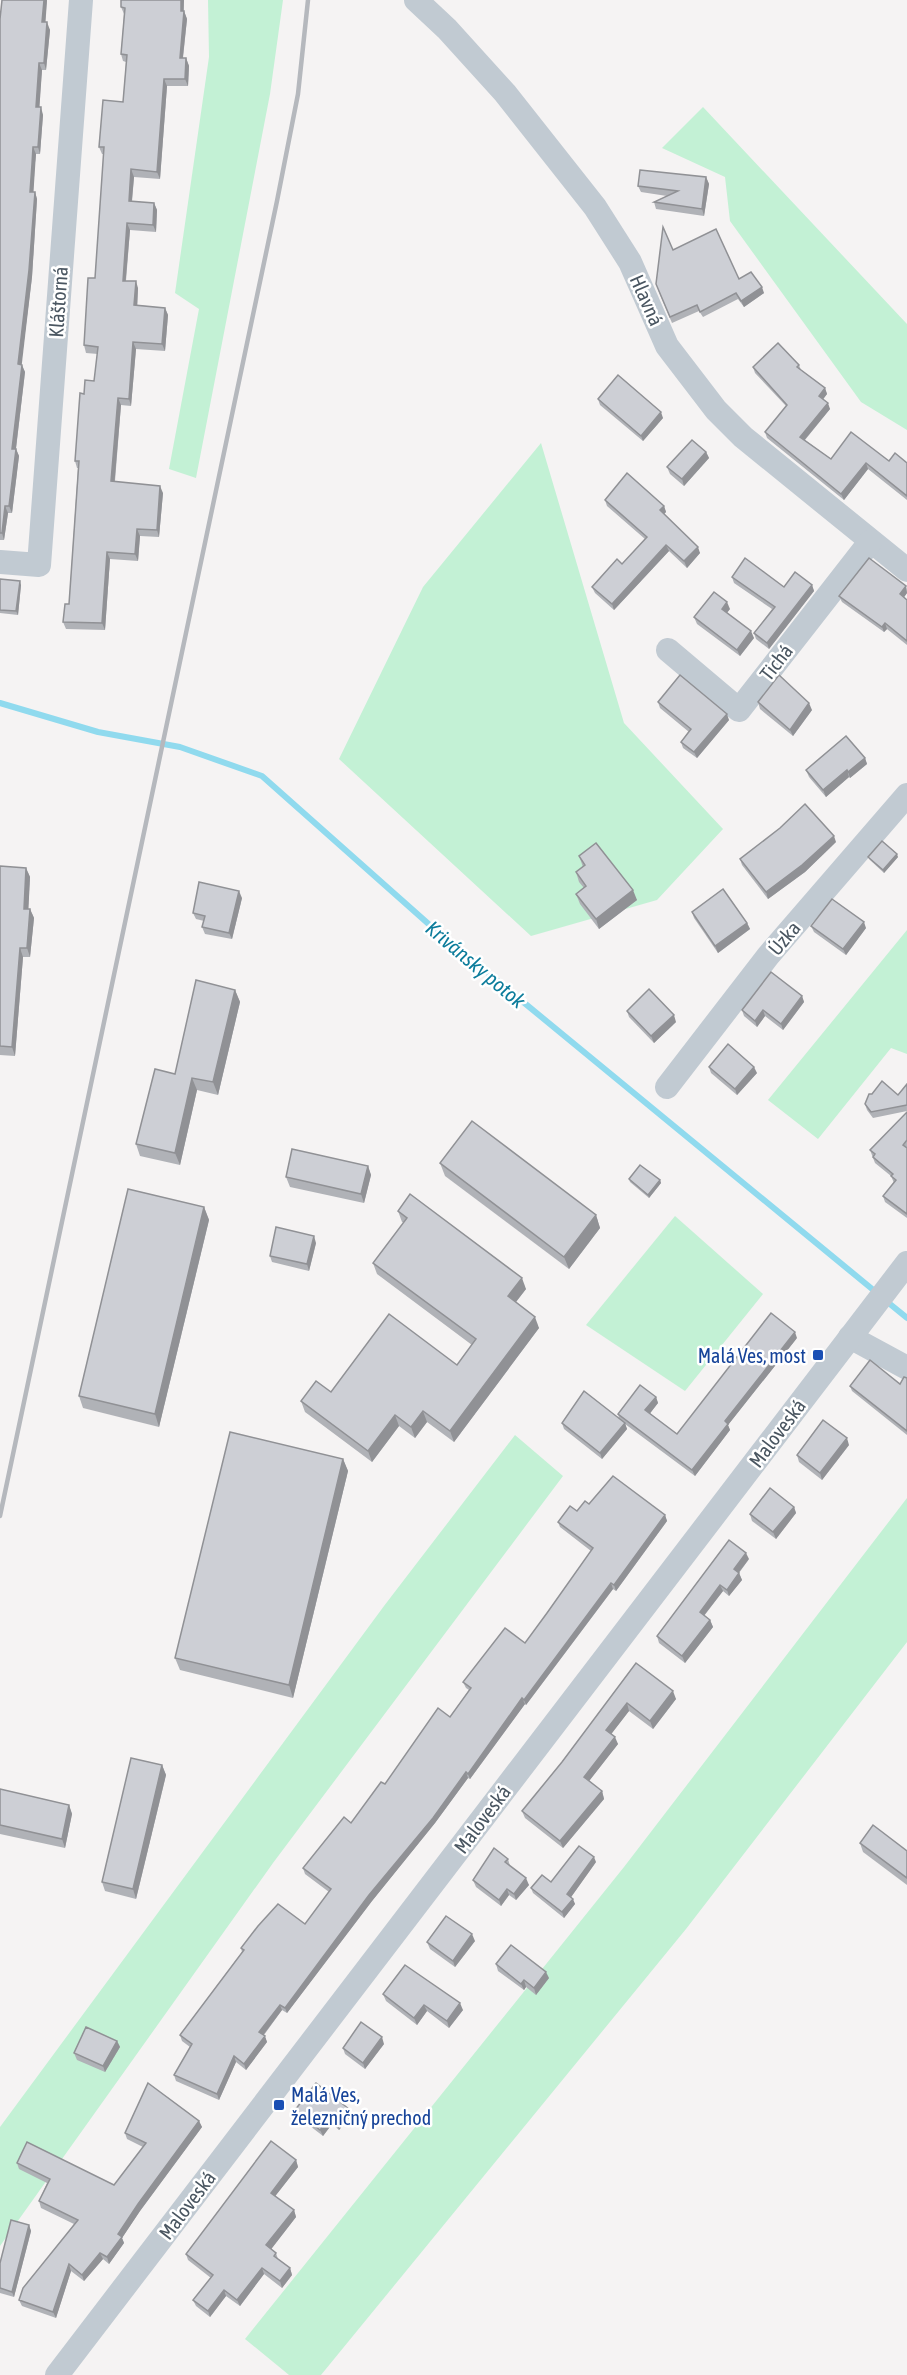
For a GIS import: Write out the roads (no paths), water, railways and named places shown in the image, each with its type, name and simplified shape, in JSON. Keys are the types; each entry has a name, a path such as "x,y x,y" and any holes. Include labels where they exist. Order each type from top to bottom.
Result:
{"street":[{"name":"Kláštorná","path":"0,562 39,565 81,0"},
{"name":"Hlavná","path":"416,0 447,29 504,93 561,161 595,207 630,262 667,346 716,410 743,437 907,570"},
{"name":"Tichá","path":"668,650 739,710 870,542"},
{"name":"Úzka","path":"667,1087 768,956 907,795"},
{"name":"Maloveská","path":"57,2375 902,1270"},
{"path":"853,1333 907,1368"}],"waterway":[{"name":"Krivánsky potok","path":"0,703 98,732 180,747 262,776 432,927 877,1293"},
{"name":"Krivánsky potok","path":"885,1300 907,1318"}],"railway":[{"path":"0,1516 277,201 298,94 308,0"}],"place":[{"name":"Malá Ves, most","path":"818,1355"},
{"name":"Malá Ves, železničný prechod","path":"279,2105"}]}
